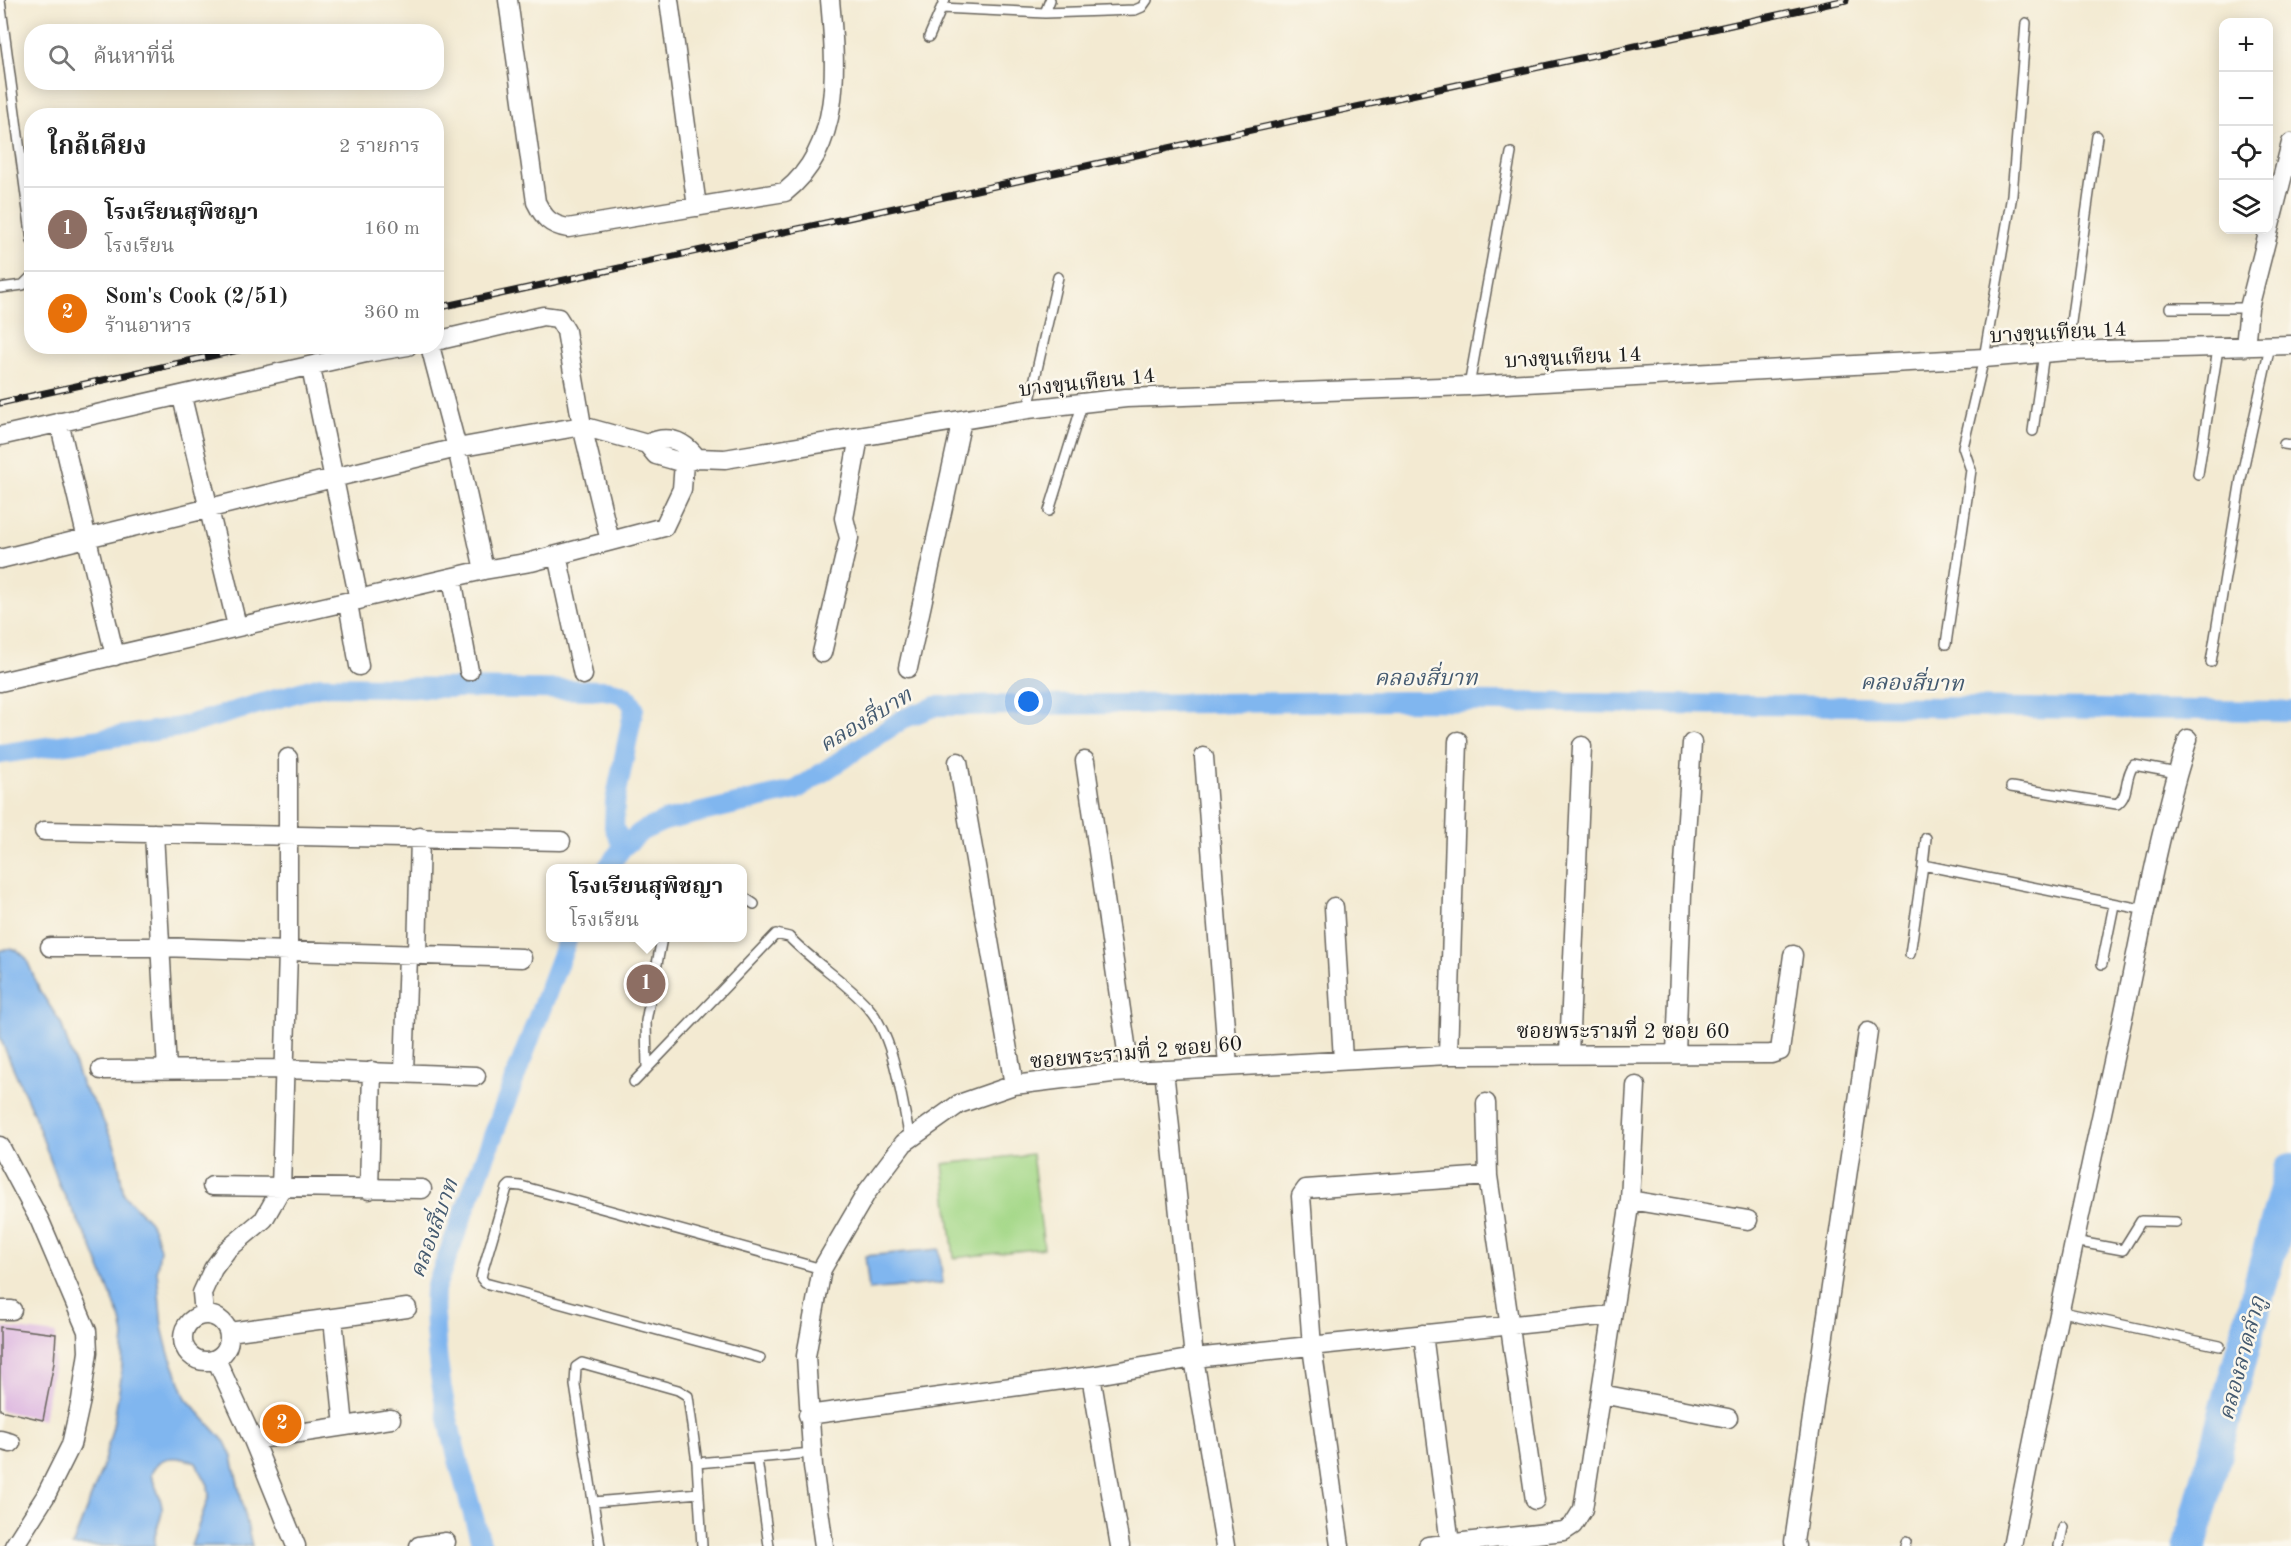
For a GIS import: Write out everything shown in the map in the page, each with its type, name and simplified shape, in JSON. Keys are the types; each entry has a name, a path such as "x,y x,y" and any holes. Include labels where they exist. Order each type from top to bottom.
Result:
{"street":[{"path":"508,0 536,202 543,216 554,226 568,228 785,192 801,179 816,155 833,95 835,69 830,0"},
{"path":"669,0 697,207"},
{"path":"2245,347 2249,308 2291,143"},
{"path":"444,339 543,316 558,318 566,331 582,426 610,541"},
{"name":"บางขุนเทียน 14","path":"582,426 647,444 656,455 696,460 725,459 1028,409 1126,398 1469,386 1984,358 2067,351 2218,349 2291,345"},
{"path":"0,436 311,368 362,354"},
{"path":"432,354 457,448 484,570"},
{"path":"311,368 336,478 354,601 359,666"},
{"path":"182,397 237,626"},
{"path":"908,668 962,420"},
{"path":"59,422 115,656"},
{"path":"0,559 457,448 582,426"},
{"path":"822,653 849,538 844,518 860,437"},
{"path":"0,682 237,626 557,555 664,527 696,460"},
{"path":"557,555 583,675"},
{"path":"452,578 470,671"},
{"path":"2012,1546 2058,1311 2177,773 2188,739"},
{"path":"1448,1055 1458,741"},
{"path":"1676,1054 1682,894 1692,743"},
{"path":"1569,1053 1582,746"},
{"path":"1204,757 1228,1066"},
{"path":"204,1314 202,1293 213,1269 227,1250 264,1219 281,1189 288,951 288,758"},
{"path":"1085,761 1130,1072"},
{"path":"958,762 1014,1085"},
{"path":"44,831 561,841"},
{"path":"153,834 167,1070"},
{"path":"404,1072 420,837"},
{"path":"1334,907 1343,1060"},
{"path":"51,947 160,947 522,958"},
{"name":"ซอยพระรามที่ 2 ซอย 60","path":"824,1546 808,1415 806,1356 822,1269 867,1192 910,1138 959,1104 1014,1085 1130,1072 1448,1055 1771,1054 1780,1051 1793,955"},
{"path":"1796,1546 1794,1542 1868,1032"},
{"path":"101,1070 285,1069 476,1076"},
{"path":"1164,1070 1194,1358 1225,1546"},
{"path":"369,1190 372,1071"},
{"path":"1428,1546 1564,1531 1573,1525 1582,1509 1630,1200 1636,1086"},
{"path":"1485,1103 1488,1176 1535,1500"},
{"path":"1,1151 40,1221 64,1276 87,1331 88,1352 71,1445 45,1497 14,1546"},
{"path":"1340,1546 1312,1347 1299,1201 1303,1192 1310,1189 1488,1176"},
{"path":"212,1186 281,1189 422,1189"},
{"path":"1630,1200 1748,1220"},
{"path":"229,1332 407,1308"},
{"path":"204,1314 220,1319 229,1332 227,1348 216,1359 197,1360 187,1352 183,1345 185,1327 198,1315 204,1314"},
{"path":"808,1415 1091,1376 1194,1358 1611,1315"},
{"path":"333,1319 344,1426"},
{"path":"1423,1334 1450,1544"},
{"path":"216,1359 254,1440 296,1546"},
{"path":"1091,1376 1120,1546"},
{"path":"1601,1394 1728,1418"},
{"path":"254,1440 391,1419"},
{"path":"419,1546 446,1542"}],"lane":[{"path":"0,0 24,181"},
{"path":"1045,13 1050,0"},
{"path":"929,37 943,4 1045,13 1135,10 1142,7 1147,0"},
{"path":"1946,644 1971,470 1963,447 1984,358 2012,195 2026,23"},
{"path":"2067,351 2097,136"},
{"path":"1469,386 1511,153"},
{"path":"1028,409 1058,278"},
{"path":"0,288 24,283"},
{"path":"2170,308 2249,308"},
{"path":"2211,662 2241,479 2270,346"},
{"path":"2198,474 2218,349"},
{"path":"2033,431 2044,353"},
{"path":"1049,511 1083,402"},
{"path":"2012,787 2117,804 2124,798 2129,773 2134,765 2177,773"},
{"path":"1910,954 1926,838"},
{"path":"1923,865 2146,910"},
{"path":"747,899 754,904"},
{"path":"2102,964 2114,905"},
{"path":"634,1082 776,934 783,934 868,1007 880,1025 889,1046 910,1138"},
{"path":"647,1068 646,1021 661,942"},
{"path":"760,1358 485,1282 481,1278 482,1273 507,1188 510,1185 521,1186 822,1269"},
{"path":"2074,1240 2123,1250 2137,1223 2141,1221 2176,1222"},
{"path":"2058,1311 2220,1346"},
{"path":"600,1546 575,1385 576,1368 582,1363 678,1390 688,1396 697,1463 702,1546"},
{"path":"697,1463 812,1453"},
{"path":"757,1459 768,1546"},
{"path":"594,1502 699,1493"},
{"path":"2059,1546 2063,1527"}],"green space":[{"path":"1032,1154 1044,1248 954,1258 943,1164"}],"water":[{"path":"17,950 26,958 40,991 61,1023 82,1086 98,1109 116,1149 124,1195 150,1222 155,1232 160,1249 157,1270 162,1327 168,1351 186,1398 225,1442 232,1457 252,1546 191,1546 209,1496 208,1485 196,1463 169,1458 158,1463 151,1475 162,1508 155,1536 156,1546 72,1546 102,1469 113,1426 121,1378 124,1335 121,1320 91,1245 60,1187 34,1115 0,1038 0,951"},
{"path":"939,1249 943,1283 869,1290 865,1256"}],"building":[{"path":"0,1327 56,1334 54,1363 43,1420 0,1410"}],"waterway":[{"path":"0,754 180,727 320,686 604,690 626,697 634,708 615,802 614,827 623,847"},
{"name":"คลองสี่บาท","path":"610,864 623,847 642,831 664,821 796,790 903,719 936,706 1399,701 2291,711"},
{"name":"คลองสี่บาท","path":"482,1546 448,1419 437,1353 435,1289 566,942"},
{"name":"คลองลาดลำภู","path":"2190,1546 2291,1170"}],"railway":[{"path":"444,306 1846,0"},
{"path":"0,403 220,354"}],"place":[{"name":"โรงเรียนสุพิชญา","path":"646,984"},
{"name":"Som's Cook (2/51)","path":"282,1424"}]}
